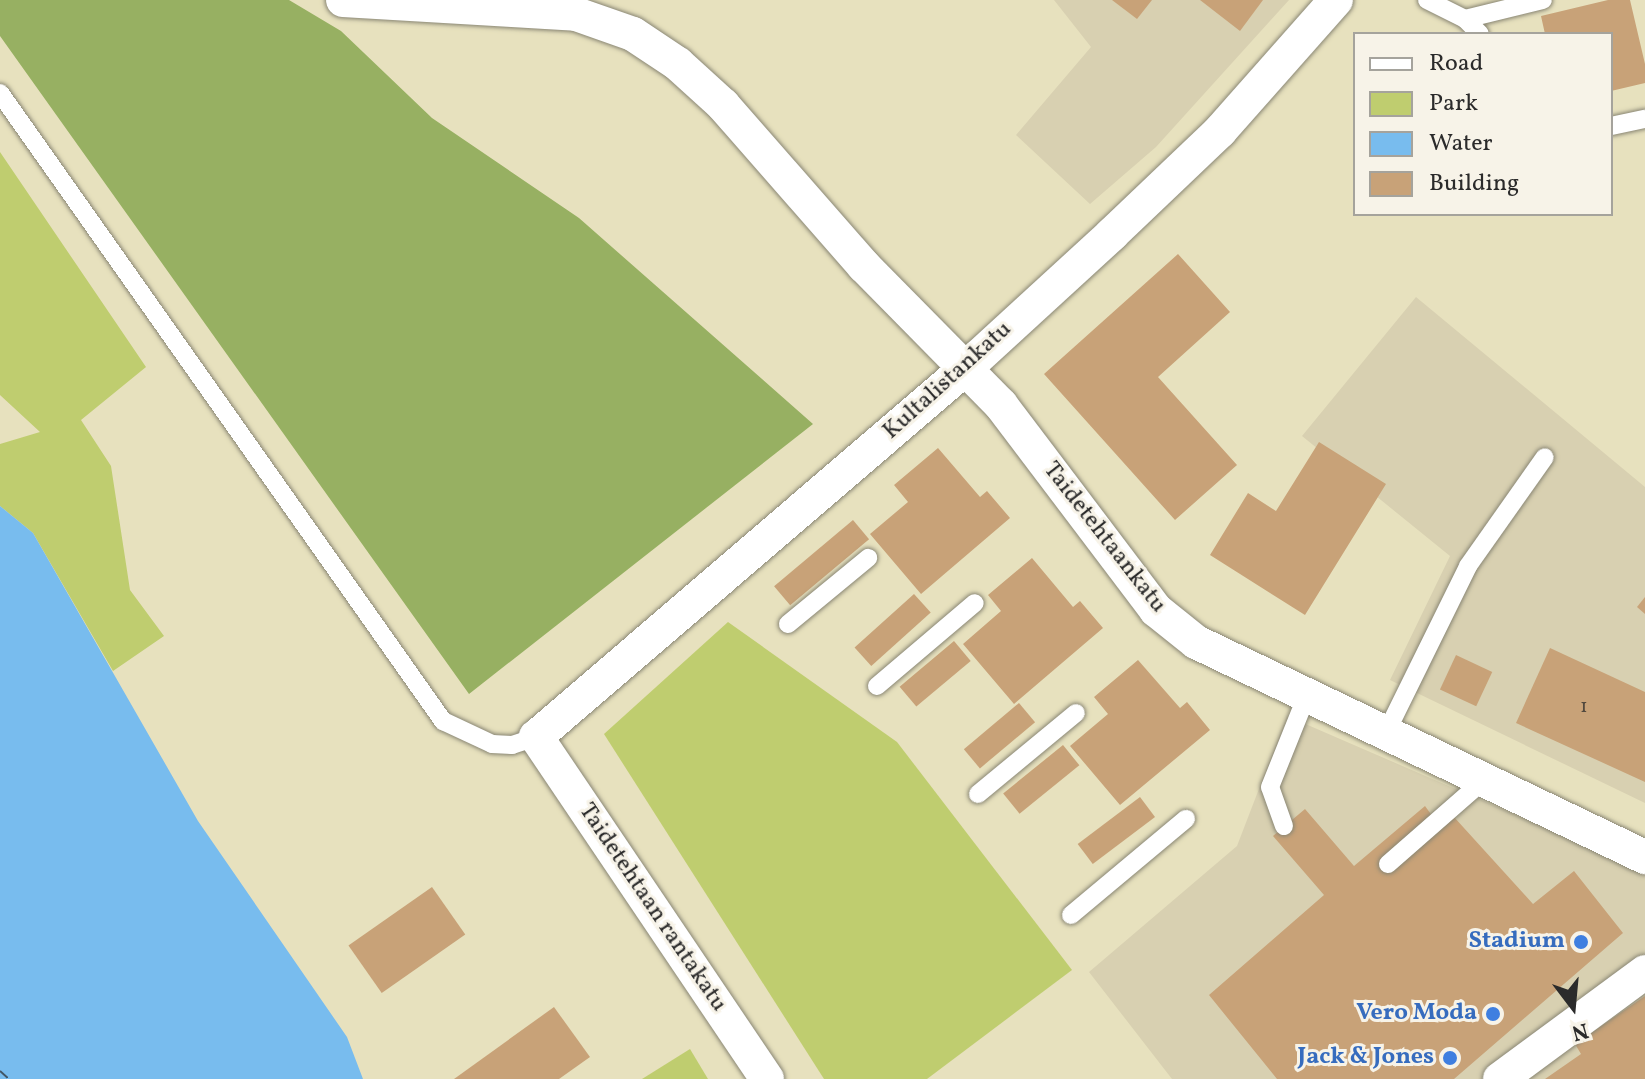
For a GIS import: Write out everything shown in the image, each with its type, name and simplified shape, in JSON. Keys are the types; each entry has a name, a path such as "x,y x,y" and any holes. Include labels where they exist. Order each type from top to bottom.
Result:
{"street":[{"name":"Taidetehtaankatu","path":"343,0 576,14 633,34 678,64 723,105 864,266 966,368 1156,610 1196,642 1645,857"},
{"name":"Kultalistankatu","path":"536,737 966,368 1220,131 1336,0"},
{"name":"Taidetehtaan rantakatu","path":"536,737 767,1079"},
{"path":"1500,1079 1645,972"}],"lane":[{"path":"1427,0 1465,19 1478,32"},
{"path":"1465,19 1543,0"},
{"path":"0,93 443,721 492,744 512,745 536,737"},
{"path":"1613,126 1645,119"},
{"path":"1386,733 1468,566 1545,457"},
{"path":"788,624 868,558"},
{"path":"877,686 975,603"},
{"path":"1284,826 1270,787 1307,695"},
{"path":"978,794 1076,713"},
{"path":"1388,864 1484,780"},
{"path":"1071,915 1186,819"}],"shaded area":[{"path":"1054,0 1289,0 1156,147 1090,204 1016,135 1091,47"},
{"path":"1416,297 1645,487 1645,803 1390,680 1450,556 1302,436"},
{"path":"1287,716 1645,871 1645,1079 1172,1079 1089,972 1237,846"}],"green space":[{"path":"0,0 289,0 341,31 432,118 579,218 813,424 469,694 0,36"},
{"path":"0,152 146,367 81,420 111,466 130,590 164,636 113,671 33,533 0,506 0,444 40,432 0,395"},
{"path":"728,622 897,742 1072,970 927,1079 824,1079 604,734"},
{"path":"690,1049 708,1079 642,1079"}],"water":[{"path":"0,506 33,533 198,821 347,1037 363,1079 0,1079"}],"building":[{"path":"1112,0 1152,0 1137,19"},
{"path":"1200,0 1263,0 1240,31"},
{"path":"1608,0 1630,0 1645,64 1645,83 1613,91 1613,32 1545,32 1541,16"},
{"path":"1178,254 1230,312 1158,377 1237,465 1175,520 1044,374"},
{"path":"1319,442 1386,484 1305,615 1210,555 1248,493 1276,511"},
{"path":"938,448 980,497 987,491 1010,518 921,594 870,534 908,502 894,485"},
{"path":"853,520 869,539 790,605 774,586"},
{"path":"1032,558 1073,607 1080,601 1103,628 1014,704 963,644 1001,611 988,595"},
{"path":"914,594 931,613 871,666 855,648"},
{"path":"1645,597 1645,614 1637,607"},
{"path":"954,641 971,661 916,707 900,687"},
{"path":"1550,648 1645,692 1645,782 1516,723"},
{"path":"1456,655 1492,672 1476,706 1440,689"},
{"path":"1138,660 1180,708 1187,702 1210,730 1120,805 1070,746 1108,714 1094,697"},
{"path":"1019,703 1035,722 980,768 964,749"},
{"path":"1063,745 1079,765 1020,814 1003,793"},
{"path":"1140,797 1155,817 1093,864 1078,844"},
{"path":"1425,806 1441,828 1454,817 1533,904 1574,871 1623,933 1454,1079 1277,1079 1209,995 1324,895 1273,836 1305,809 1354,866"},
{"path":"432,887 465,935 382,993 348,946"},
{"path":"1645,996 1645,1079 1545,1079 1581,1054 1575,1044"},
{"path":"554,1007 590,1057 559,1079 454,1079"}],"ferry route":[{"path":"0,1071 9,1079"}],"place":[{"name":"Stadium","path":"1581,942"},
{"name":"Vero Moda","path":"1493,1014"},
{"name":"Jack & Jones","path":"1450,1058"}]}
